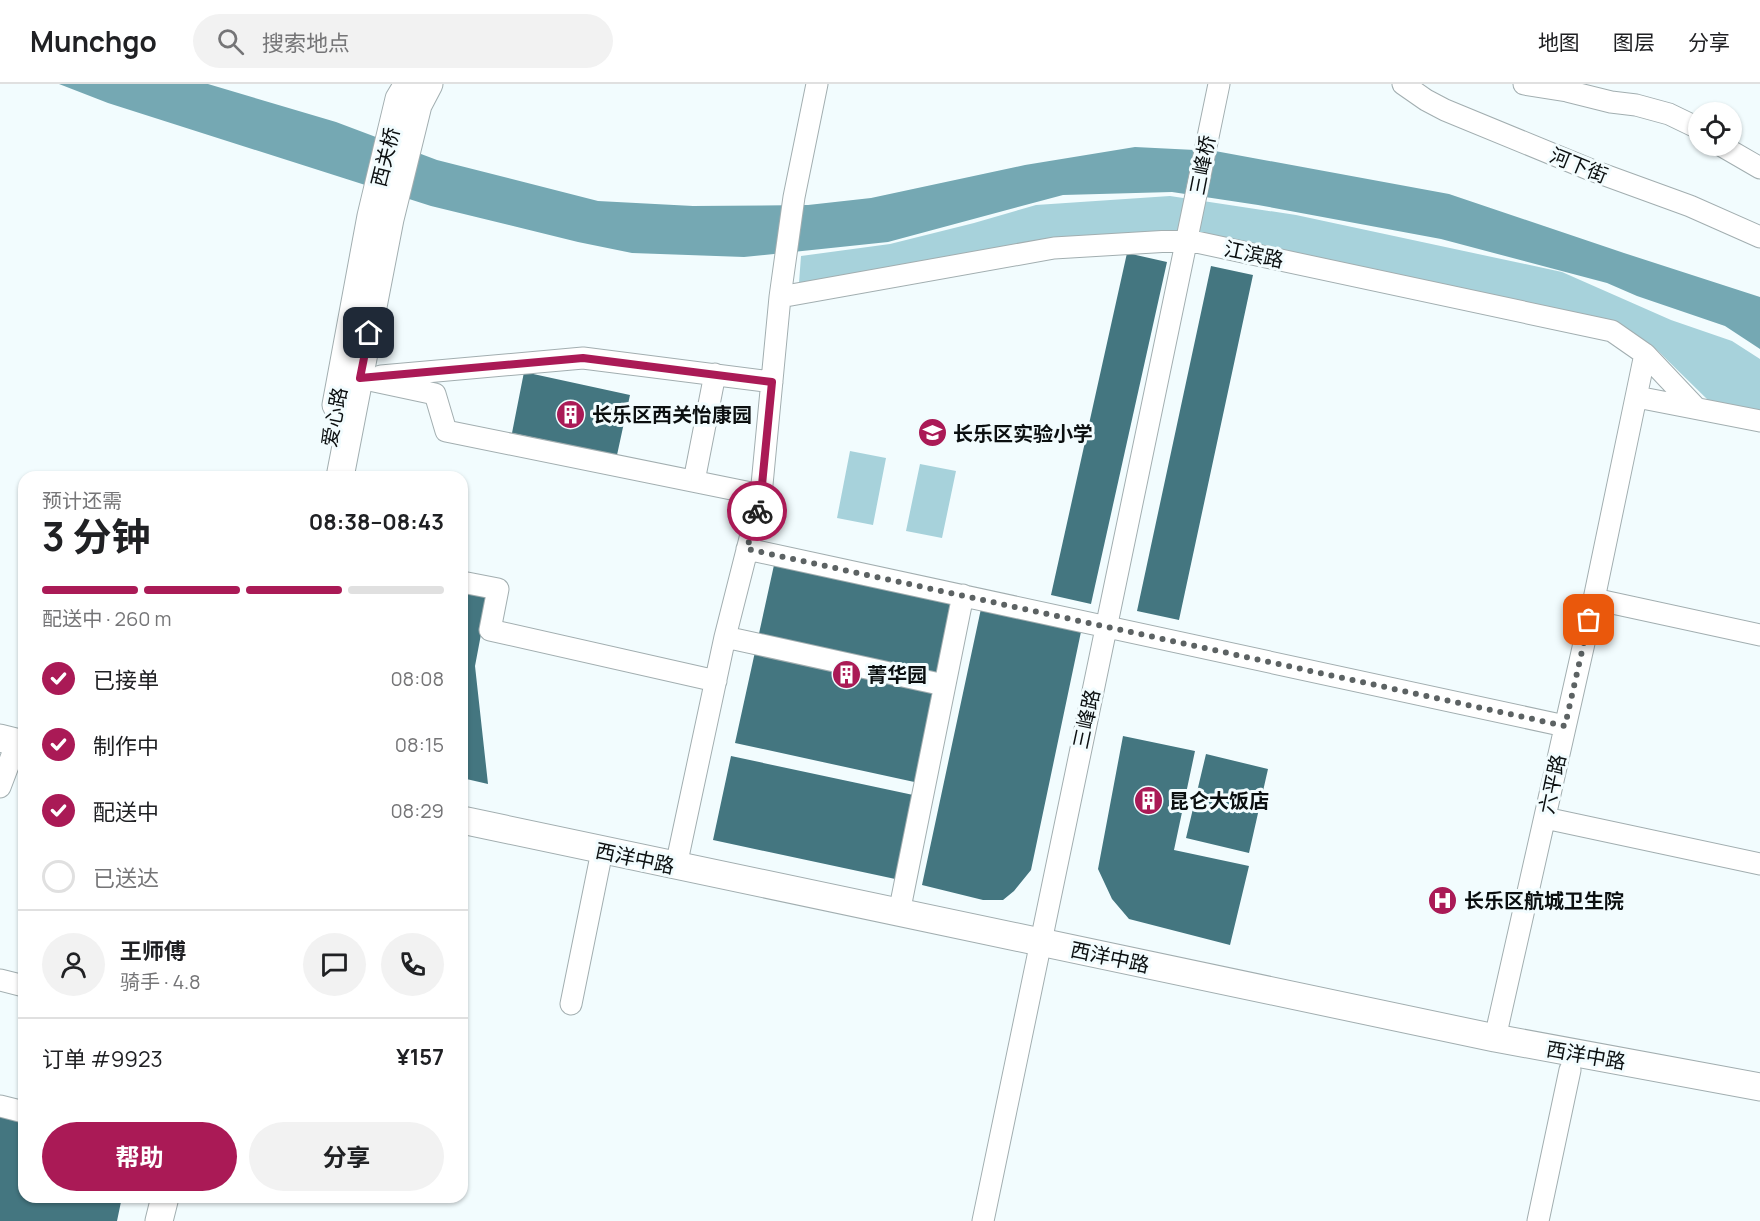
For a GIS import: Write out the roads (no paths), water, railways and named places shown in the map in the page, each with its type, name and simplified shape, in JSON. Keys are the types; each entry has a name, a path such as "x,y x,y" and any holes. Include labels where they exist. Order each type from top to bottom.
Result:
{"main road":[{"name":"西关桥","path":"381,217 414,93"},
{"name":"爱心路","path":"341,471 351,378 381,217"},
{"name":"爱心路","path":"324,471 351,378"},
{"name":"西洋中路","path":"468,822 600,859 1572,1061 1760,1105"},
{"name":"西洋中路","path":"468,840 600,859 676,866 899,913 1039,951 1495,1038 1572,1061 1760,1087"},
{"path":"159,1221 164,1203"},
{"path":"175,1221 180,1203"}],"street":[{"path":"676,866 725,637 761,495 785,260 794,197 817,84"},
{"name":"三峰桥","path":"1192,218 1219,84"},
{"name":"河下街","path":"1403,84 1445,110 1591,170 1690,206 1760,237"},
{"path":"1524,84 1636,105 1669,114 1688,124"},
{"path":"1739,156 1760,168"},
{"name":"三峰路","path":"983,1221 1192,218"},
{"name":"江滨路","path":"780,297 1054,248 1187,240 1612,331 1645,354 1696,408"},
{"name":"六平路","path":"1495,1038 1594,599 1645,354"},
{"path":"351,378 583,358 772,382"},
{"path":"694,481 715,374"},
{"path":"351,378 435,394 446,430 761,495"},
{"path":"1637,397 1760,421"},
{"path":"747,549 1565,726"},
{"path":"468,583 498,589 490,630 716,681"},
{"path":"899,913 963,595"},
{"path":"1594,599 1760,635"},
{"path":"725,637 944,685"},
{"path":"1,782 13,735"},
{"path":"1545,818 1760,864"},
{"path":"571,1004 600,859"},
{"path":"0,980 18,984"},
{"path":"1538,1221 1572,1061"},
{"path":"0,1106 18,1110"}],"place":[{"name":"长乐区西关怡康园","path":"571,414"},
{"name":"长乐区实验小学","path":"932,433"},
{"name":"菁华园","path":"846,674"},
{"name":"昆仑大饭店","path":"1148,800"},
{"name":"长乐区航城卫生院","path":"1443,900"}]}
